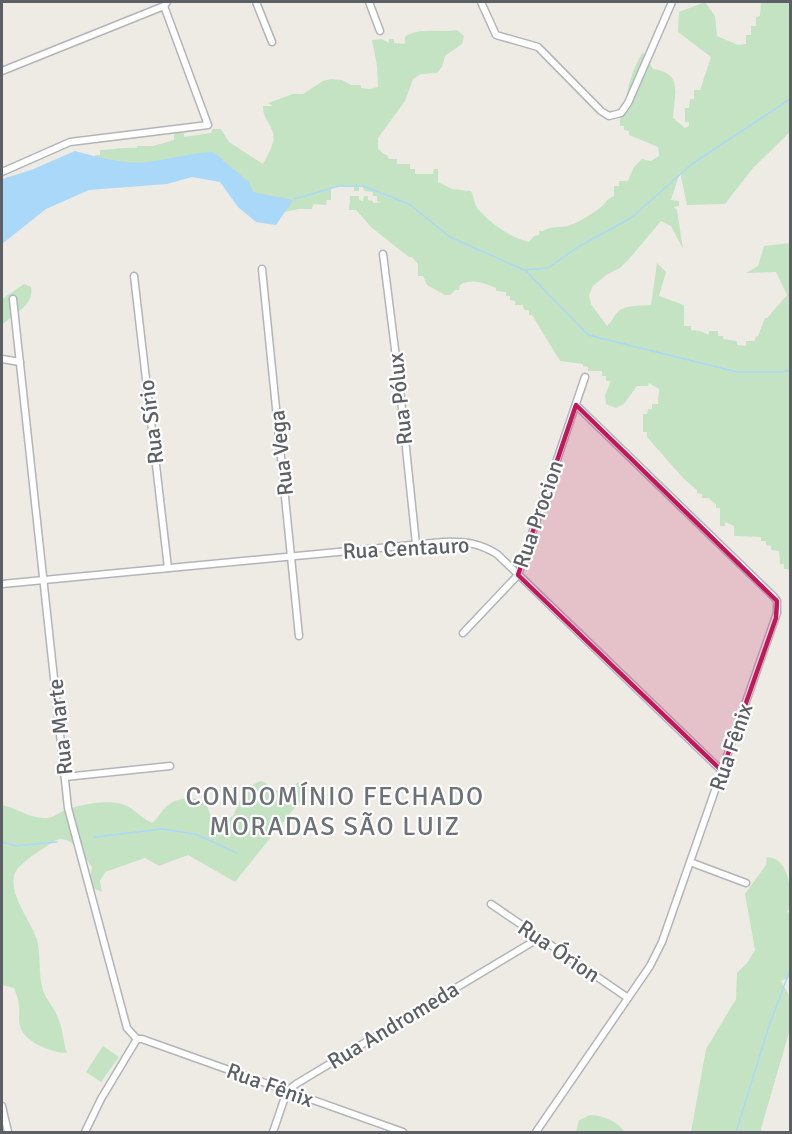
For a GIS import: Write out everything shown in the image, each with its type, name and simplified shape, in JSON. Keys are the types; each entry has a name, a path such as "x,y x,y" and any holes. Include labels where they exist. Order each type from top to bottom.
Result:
{"street":[{"path":"256,2 272,42"},
{"path":"369,2 380,31"},
{"path":"481,2 492,29 498,37 538,47 601,111 609,116 621,113 628,103 672,2"},
{"path":"2,71 165,4 208,125 70,142 2,172"},
{"name":"Rua Pólux","path":"382,254 399,381 416,544"},
{"name":"Rua Vega","path":"262,269 299,636"},
{"name":"Rua Sírio","path":"134,276 168,568"},
{"name":"Rua Marte","path":"13,299 68,808 127,1028 137,1039"},
{"path":"2,359 20,362"},
{"name":"Rua Procion","path":"463,633 518,575 585,378"},
{"name":"Rua Fênix","path":"536,1132 650,966 663,942 776,618 777,601 576,405"},
{"name":"Rua Centauro","path":"2,584 292,555 416,544 473,542 497,554 722,771"},
{"path":"66,777 170,766"},
{"path":"690,862 746,883"},
{"name":"Rua Órion","path":"491,904 628,998"},
{"name":"Rua Andromeda","path":"287,1091 313,1073 539,938"},
{"path":"85,1132 101,1099 137,1039"},
{"name":"Rua Fênix","path":"137,1039 403,1132"},
{"path":"273,1132 287,1091"},
{"path":"2,1106 8,1132"}],"highlighted area":[{"path":"576,405 777,601 776,618 722,771 533,588 518,575"}],"green space":[{"path":"705,2 715,16 717,36 738,45 746,44 746,35 751,35 751,26 756,26 756,17 760,16 761,2 790,2 790,132 753,168 725,204 687,205 680,172 671,200 679,201 679,206 674,207 677,210 683,249 671,226 661,221 630,258 620,268 606,275 593,286 589,295 591,304 607,326 623,309 651,305 657,263 666,272 659,296 684,305 684,326 691,326 691,330 709,335 709,331 718,331 718,336 723,336 723,339 737,341 737,345 746,346 746,341 755,341 765,318 787,295 776,272 746,273 758,266 764,246 790,243 790,573 788,569 784,569 784,564 780,564 779,551 771,550 771,546 766,545 766,541 761,541 761,537 734,536 734,526 725,522 725,526 720,526 720,508 716,508 716,504 708,498 702,498 702,494 697,493 697,490 684,479 647,437 647,432 643,432 643,414 647,414 648,409 652,409 652,404 658,404 659,389 649,383 648,386 637,386 624,404 616,408 606,404 605,395 611,381 606,381 606,376 602,376 602,371 588,371 588,367 583,364 560,361 532,315 529,315 529,310 524,310 523,305 515,305 515,301 510,300 510,296 506,296 506,292 496,291 496,288 474,282 460,285 459,290 445,295 427,285 423,276 418,276 418,264 412,257 372,228 356,210 349,210 350,196 359,196 359,200 363,201 364,196 368,196 368,200 373,203 382,202 377,201 377,196 373,196 373,192 364,191 363,187 359,187 359,191 354,191 354,187 336,186 331,188 331,200 327,200 326,205 313,204 312,209 281,213 235,180 95,164 95,155 100,155 100,150 153,146 174,140 174,133 184,133 184,137 211,133 212,129 221,129 229,142 263,164 271,147 273,134 263,106 273,106 268,103 293,94 303,94 323,81 331,79 342,80 351,85 361,85 361,88 378,87 372,40 382,39 389,43 389,39 394,39 394,43 405,44 405,37 416,32 457,30 464,36 462,44 445,56 442,67 437,73 421,74 413,79 405,101 378,138 378,149 389,159 397,159 397,164 410,164 410,169 415,169 415,174 433,174 434,169 438,169 438,182 452,189 471,191 477,207 488,219 507,233 529,242 534,236 539,235 539,231 570,225 592,213 614,196 614,186 619,186 619,181 628,181 634,167 642,159 651,161 659,156 658,147 629,135 629,131 624,130 624,126 620,126 620,116 624,116 629,83 643,52 653,69 663,71 673,80 675,93 673,118 685,128 689,126 689,122 685,122 685,108 689,108 690,99 694,99 694,90 700,90 711,57 678,32 679,12"},
{"path":"24,284 31,287 30,299 22,309 2,325 2,299"},
{"path":"261,781 285,795 298,782 307,785 305,798 235,882 188,855 159,866 145,858 105,872 100,881 102,892 89,886 92,867 75,846 64,840 51,843 19,867 14,876 15,892 37,940 43,990 60,1022 67,1053 39,1046 27,1037 20,1026 19,1004 14,988 2,985 2,805 35,817 47,818 82,805 115,803 129,807 152,823 173,802 195,798 205,801 212,819 221,822 233,816 247,790"},
{"path":"767,857 780,863 788,876 790,977 781,981 790,997 790,1029 762,1132 691,1132 706,1049 736,999 737,973 755,950 745,894 766,865"},
{"path":"103,1046 119,1057 101,1082 86,1072"},
{"path":"590,1115 610,1120 625,1132 576,1132 579,1120"}],"water":[{"path":"75,151 111,160 139,163 213,152 249,182 253,192 293,200 276,225 256,222 238,207 220,182 192,177 167,184 89,190 46,209 2,244 2,179 31,170"}],"waterway":[{"path":"294,199 339,186 363,186 409,204 450,237 524,270 548,268 578,247 631,218 692,164 790,99"},
{"path":"526,271 588,335 737,372 790,370"},
{"path":"95,837 162,829 195,834 237,853"},
{"path":"2,842 16,846 57,842"},
{"path":"736,1132 769,1026 790,970"}],"district":[{"name":"CONDOMÍNIO FECHADO MORADAS SÃO LUIZ","path":"335,812"}]}
